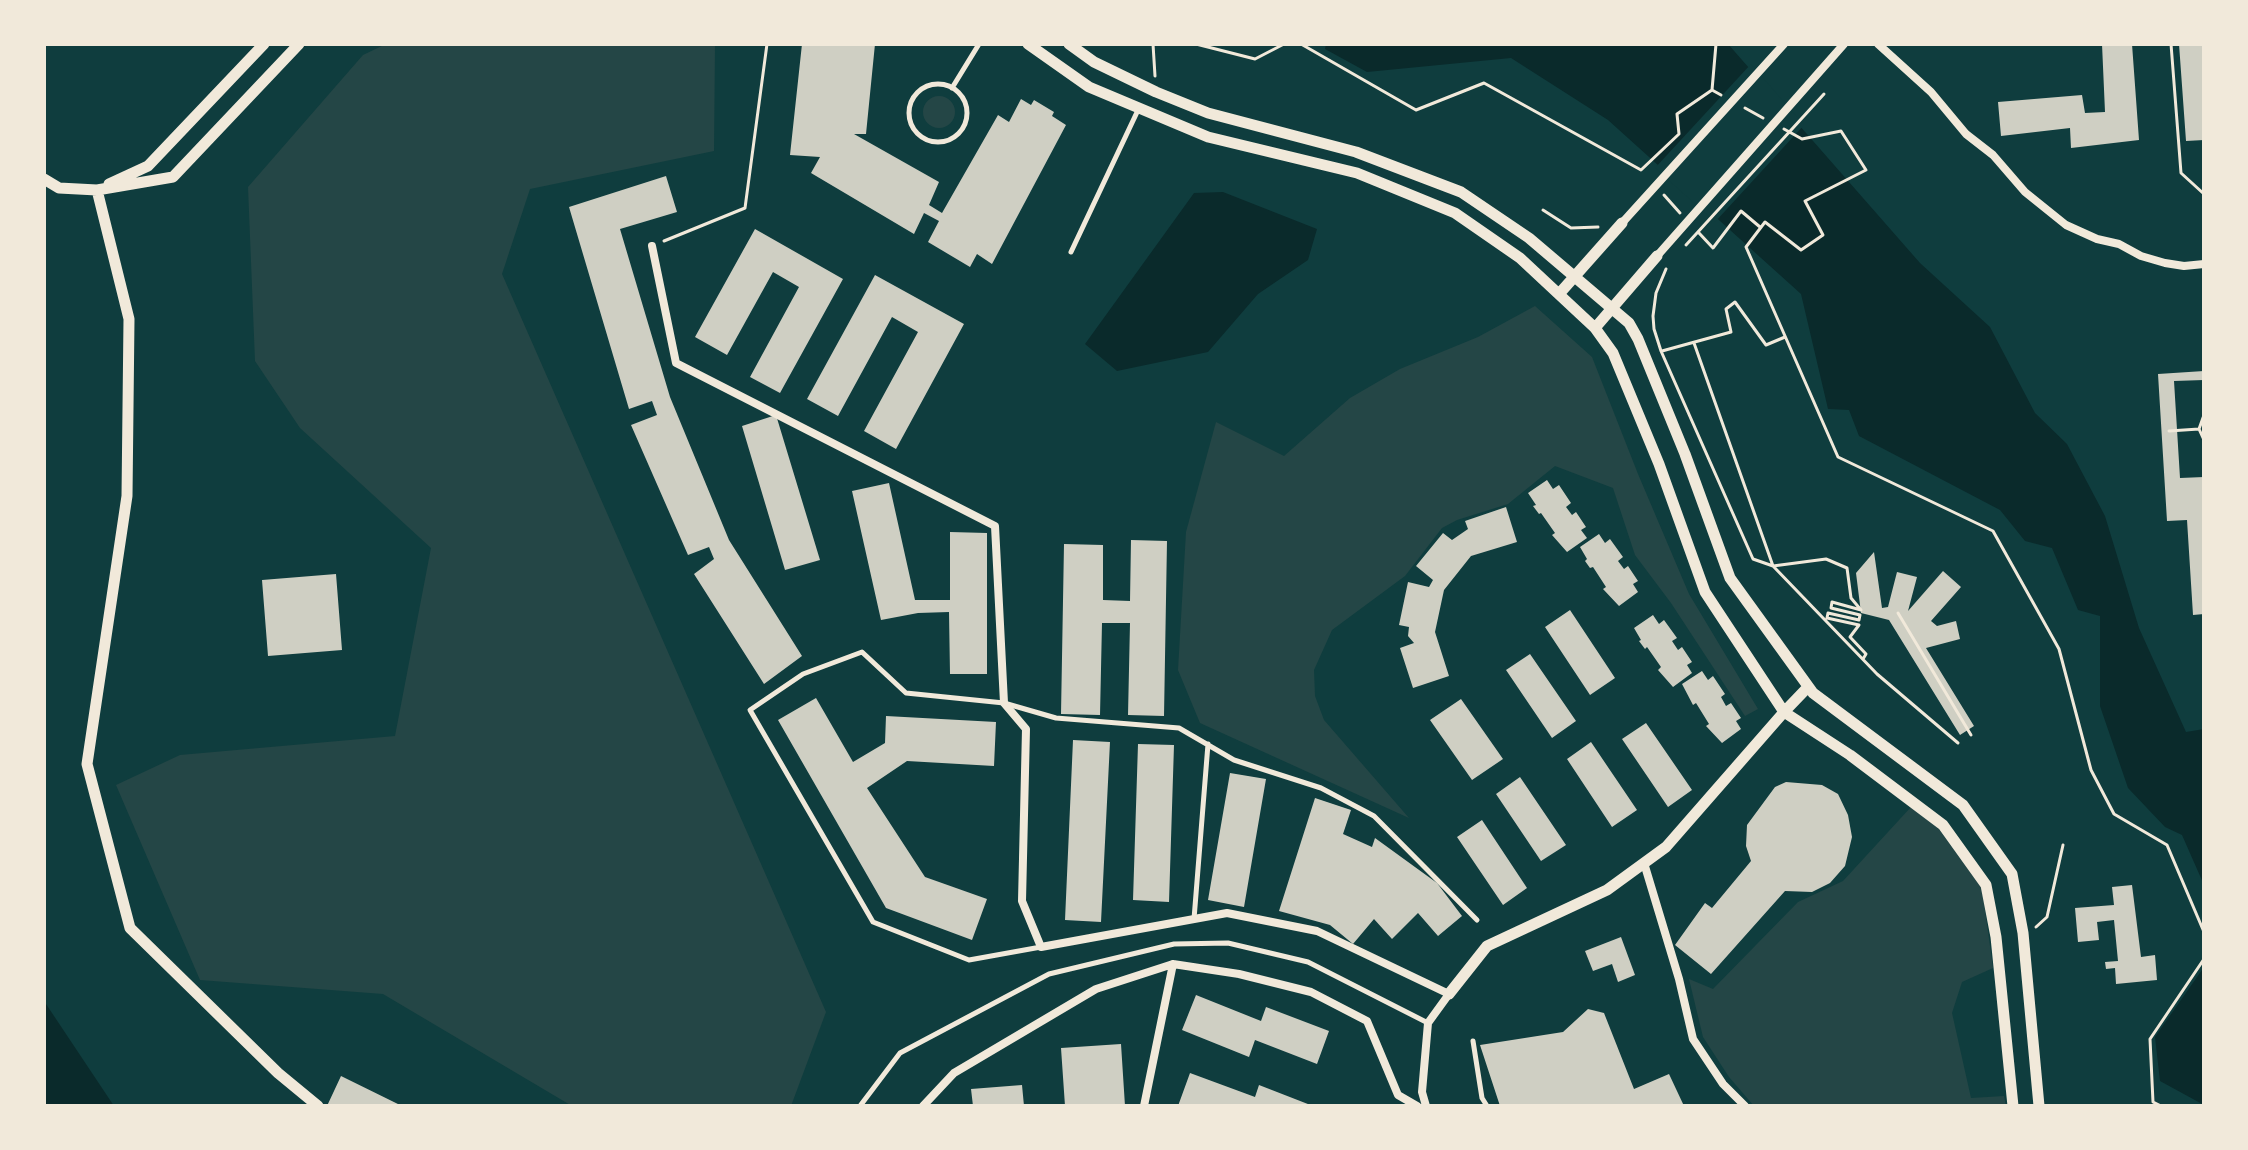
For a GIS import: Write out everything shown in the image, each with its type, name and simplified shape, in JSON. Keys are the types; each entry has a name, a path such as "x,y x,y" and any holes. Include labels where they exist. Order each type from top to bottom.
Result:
{"street":[{"path":"97,190 148,166 264,44"},
{"path":"44,179 59,188 97,190 173,177 299,44"},
{"path":"1028,44 1089,87 1208,137 1357,173 1455,213 1520,258 1595,328 1613,353 1659,464 1705,592 1784,712 1850,755 1943,825 1986,885 1996,937 2013,1106"},
{"path":"1069,44 1094,62 1208,113 1356,152 1461,192 1529,238 1629,323 1685,454 1730,578 1813,693 1963,805 2012,874 2023,933 2039,1106"},
{"path":"1559,294 1784,44"},
{"path":"1595,328 1844,44"},
{"path":"1878,44 1931,92 1966,134 1993,155 2025,192 2066,225 2097,239 2119,244 2141,256 2184,266 2204,264"},
{"path":"97,190 129,319 127,496 87,764 130,928 278,1073 318,1106"},
{"path":"652,246 676,363 995,526 1004,703 1026,729 1022,901 1041,947 1227,913 1317,931 1449,994"},
{"path":"1426,1106 1422,1092 1428,1023 1487,946 1607,890 1666,847 1808,687"},
{"path":"1644,863 1679,979 1693,1039 1723,1084 1745,1106"},
{"path":"1144,1106 1173,964"},
{"path":"923,1106 954,1073 1096,989 1173,964 1239,974 1311,992 1367,1021 1398,1095 1417,1106"}],"lane":[{"path":"952,88 979,44"},
{"path":"938,83 952,88 963,97 965,125 960,133 944,142 925,140 911,126 908,117 913,97 928,85 938,83"},
{"path":"1071,252 1139,108"},
{"path":"1041,947 969,960 873,922 750,710 803,674 862,652 906,693 1004,703 1056,718 1179,728 1234,760 1321,788 1374,816 1477,920"},
{"path":"1194,919 1208,744"},
{"path":"860,1106 900,1053 1049,974 1174,944 1228,943 1308,962 1428,1023"},
{"path":"1473,1041 1482,1098 1487,1106"}],"path":[{"path":"652,246 745,208 767,44"},
{"path":"1153,44 1156,92"},
{"path":"1196,44 1255,59 1284,44"},
{"path":"1301,44 1416,110 1484,83 1641,170 1679,134 1677,114 1712,90"},
{"path":"1712,90 1716,44"},
{"path":"2171,44 2181,173 2204,194"},
{"path":"1712,90 1725,97"},
{"path":"1677,255 1824,94"},
{"path":"1738,104 1764,118"},
{"path":"1777,125 1802,139 1841,131 1866,170 1805,201 1823,235 1801,250 1765,222 1746,247 1838,457 1993,531 2059,649 2091,770 2114,814 2167,845 2204,932"},
{"path":"1543,210 1571,228 1607,226"},
{"path":"1667,266 1656,293 1653,316 1661,351 1753,559 1773,566 1826,559 1847,568 1851,598 1861,610 1832,602 1831,608 1860,615 1859,620 1828,613 1827,618 1859,625 1850,637 1866,654 1863,660"},
{"path":"1644,356 1731,332 1726,309 1735,302 1766,345 1785,337"},
{"path":"1694,343 1773,566 1863,660 1958,743"},
{"path":"2204,415 2199,429 2204,440"},
{"path":"2169,431 2199,429"},
{"path":"1898,613 1971,735"},
{"path":"2023,933 2035,929 2047,917 2063,845"},
{"path":"2161,1106 2153,1102 2150,1039 2204,959"}],"shaded area":[{"path":"386,44 715,44 714,151 530,189 502,274 826,1012 791,1106 572,1106 383,994 200,980 116,785 180,755 395,736 431,548 300,428 255,361 248,187 363,55"},
{"path":"1326,44 1728,44 1920,263 1990,327 2035,413 2067,444 2105,516 2139,628 2186,732 2204,729 2204,885 2182,835 2165,827 2128,788 2100,706 2100,616 2078,610 2052,548 2025,541 2000,510 1859,436 1849,410 1828,409 1801,294 1608,120 1511,58 1367,72 1325,49"},
{"path":"939,96 950,101 955,112 950,123 939,128 928,123 923,112 928,101"},
{"path":"1223,192 1317,229 1308,260 1258,294 1208,352 1117,371 1085,344 1194,193"},
{"path":"1535,306 1592,357 1689,594 1758,709 1745,716 1671,603 1635,555 1613,488 1555,466 1508,504 1442,528 1405,576 1332,630 1314,670 1315,696 1324,720 1409,818 1200,723 1178,670 1186,532 1216,422 1284,456 1350,398 1400,369 1478,337"},
{"path":"1911,807 1939,829 1982,888 1993,968 1962,982 1952,1013 1971,1098 2004,1096 2006,1106 1754,1106 1729,1077 1703,1037 1689,979 1713,989 1798,902 1843,881"},
{"path":"2204,967 2204,1105 2160,1081 2155,1037"},
{"path":"44,1001 114,1106 44,1106"}],"pier":[{"path":"1751,64 1804,125 1715,222 1655,168"}],"building":[{"path":"802,44 875,44 866,134 854,134 939,182 929,205 942,213 998,115 1009,122 1021,99 1031,105 1034,100 1054,112 1052,116 1066,125 992,264 977,254 970,267 928,242 939,221 924,213 914,234 811,173 820,157 790,155"},
{"path":"2102,44 2132,44 2139,140 2071,148 2070,128 2001,136 1998,102 2082,95 2085,113 2105,112"},
{"path":"2179,44 2204,44 2204,140 2186,141"},
{"path":"666,176 677,212 620,229 670,397 729,540 802,656 764,684 694,574 714,559 709,547 688,555 631,425 657,415 652,401 629,409 569,207"},
{"path":"755,229 843,279 780,393 750,377 799,287 773,272 727,355 695,337"},
{"path":"875,275 964,324 896,449 864,431 918,332 892,317 838,416 807,399"},
{"path":"2204,371 2204,380 2174,381 2180,478 2204,477 2204,614 2193,615 2187,520 2167,521 2158,374"},
{"path":"776,415 820,560 785,570 742,426"},
{"path":"1547,480 1553,489 1559,485 1571,503 1566,507 1572,515 1576,512 1586,527 1581,530 1587,538 1567,552 1552,535 1555,533 1533,506 1536,505 1528,493"},
{"path":"889,483 915,600 950,600 950,532 987,533 987,674 950,674 949,612 918,613 881,620 852,491"},
{"path":"1506,507 1517,542 1471,556 1444,590 1435,632 1449,676 1413,688 1400,648 1414,643 1408,636 1409,627 1399,625 1408,582 1429,587 1433,580 1416,566 1443,533 1452,540 1468,529 1465,521"},
{"path":"1599,534 1605,543 1610,539 1623,557 1618,561 1624,569 1628,566 1638,581 1633,584 1638,592 1619,606 1603,589 1606,587 1593,567 1590,568 1585,561 1587,559 1580,547"},
{"path":"1131,540 1167,541 1164,716 1128,715 1130,623 1102,623 1100,715 1061,714 1064,544 1103,545 1103,600 1130,601"},
{"path":"1874,552 1882,608 1888,607 1897,572 1917,577 1908,611 1943,571 1961,587 1931,621 1937,626 1956,621 1960,639 1926,648 1974,726 1960,735 1889,620 1861,613 1856,573"},
{"path":"336,574 342,650 268,656 262,580"},
{"path":"1570,610 1615,678 1590,695 1545,627"},
{"path":"1653,615 1659,624 1664,620 1677,638 1672,641 1678,650 1682,647 1692,662 1687,665 1692,673 1673,687 1658,670 1661,667 1639,641 1634,628"},
{"path":"1530,654 1576,721 1552,738 1506,670"},
{"path":"1702,671 1708,680 1713,676 1725,694 1721,697 1726,706 1731,703 1741,718 1736,721 1741,729 1722,743 1706,726 1709,724 1696,703 1693,705 1682,684"},
{"path":"816,698 853,762 885,743 886,716 996,722 994,766 907,761 867,788 925,877 987,899 972,940 886,908 778,720"},
{"path":"1461,699 1503,759 1472,780 1430,720"},
{"path":"1646,723 1692,790 1668,807 1622,739"},
{"path":"1073,740 1110,742 1101,922 1065,920"},
{"path":"1591,742 1637,810 1612,827 1567,759"},
{"path":"1138,744 1174,745 1169,902 1133,900"},
{"path":"1230,773 1266,779 1244,907 1208,900"},
{"path":"1520,777 1566,845 1541,861 1496,794"},
{"path":"1786,782 1822,785 1838,794 1848,815 1852,837 1845,866 1830,883 1812,892 1785,891 1711,974 1675,945 1705,903 1712,908 1751,861 1746,846 1747,825 1775,787"},
{"path":"1315,798 1351,810 1343,834 1372,847 1375,838 1437,883 1462,916 1438,936 1418,913 1392,939 1374,919 1353,944 1330,925 1279,911"},
{"path":"1482,820 1527,888 1503,905 1457,837"},
{"path":"2132,885 2141,957 2155,955 2157,980 2116,984 2115,968 2106,969 2105,962 2118,961 2114,920 2097,922 2099,940 2078,942 2075,908 2114,905 2112,887"},
{"path":"1621,937 1635,975 1618,982 1612,964 1593,971 1585,951"},
{"path":"1196,995 1261,1021 1266,1007 1329,1031 1317,1064 1255,1040 1249,1057 1182,1030"},
{"path":"1588,1009 1604,1013 1634,1089 1669,1074 1684,1106 1500,1106 1480,1045 1563,1032"},
{"path":"1121,1044 1125,1106 1065,1106 1061,1048"},
{"path":"1190,1073 1255,1097 1259,1085 1313,1106 1178,1106"},
{"path":"341,1076 402,1106 327,1106"},
{"path":"1022,1085 1024,1106 973,1106 971,1089"}]}
